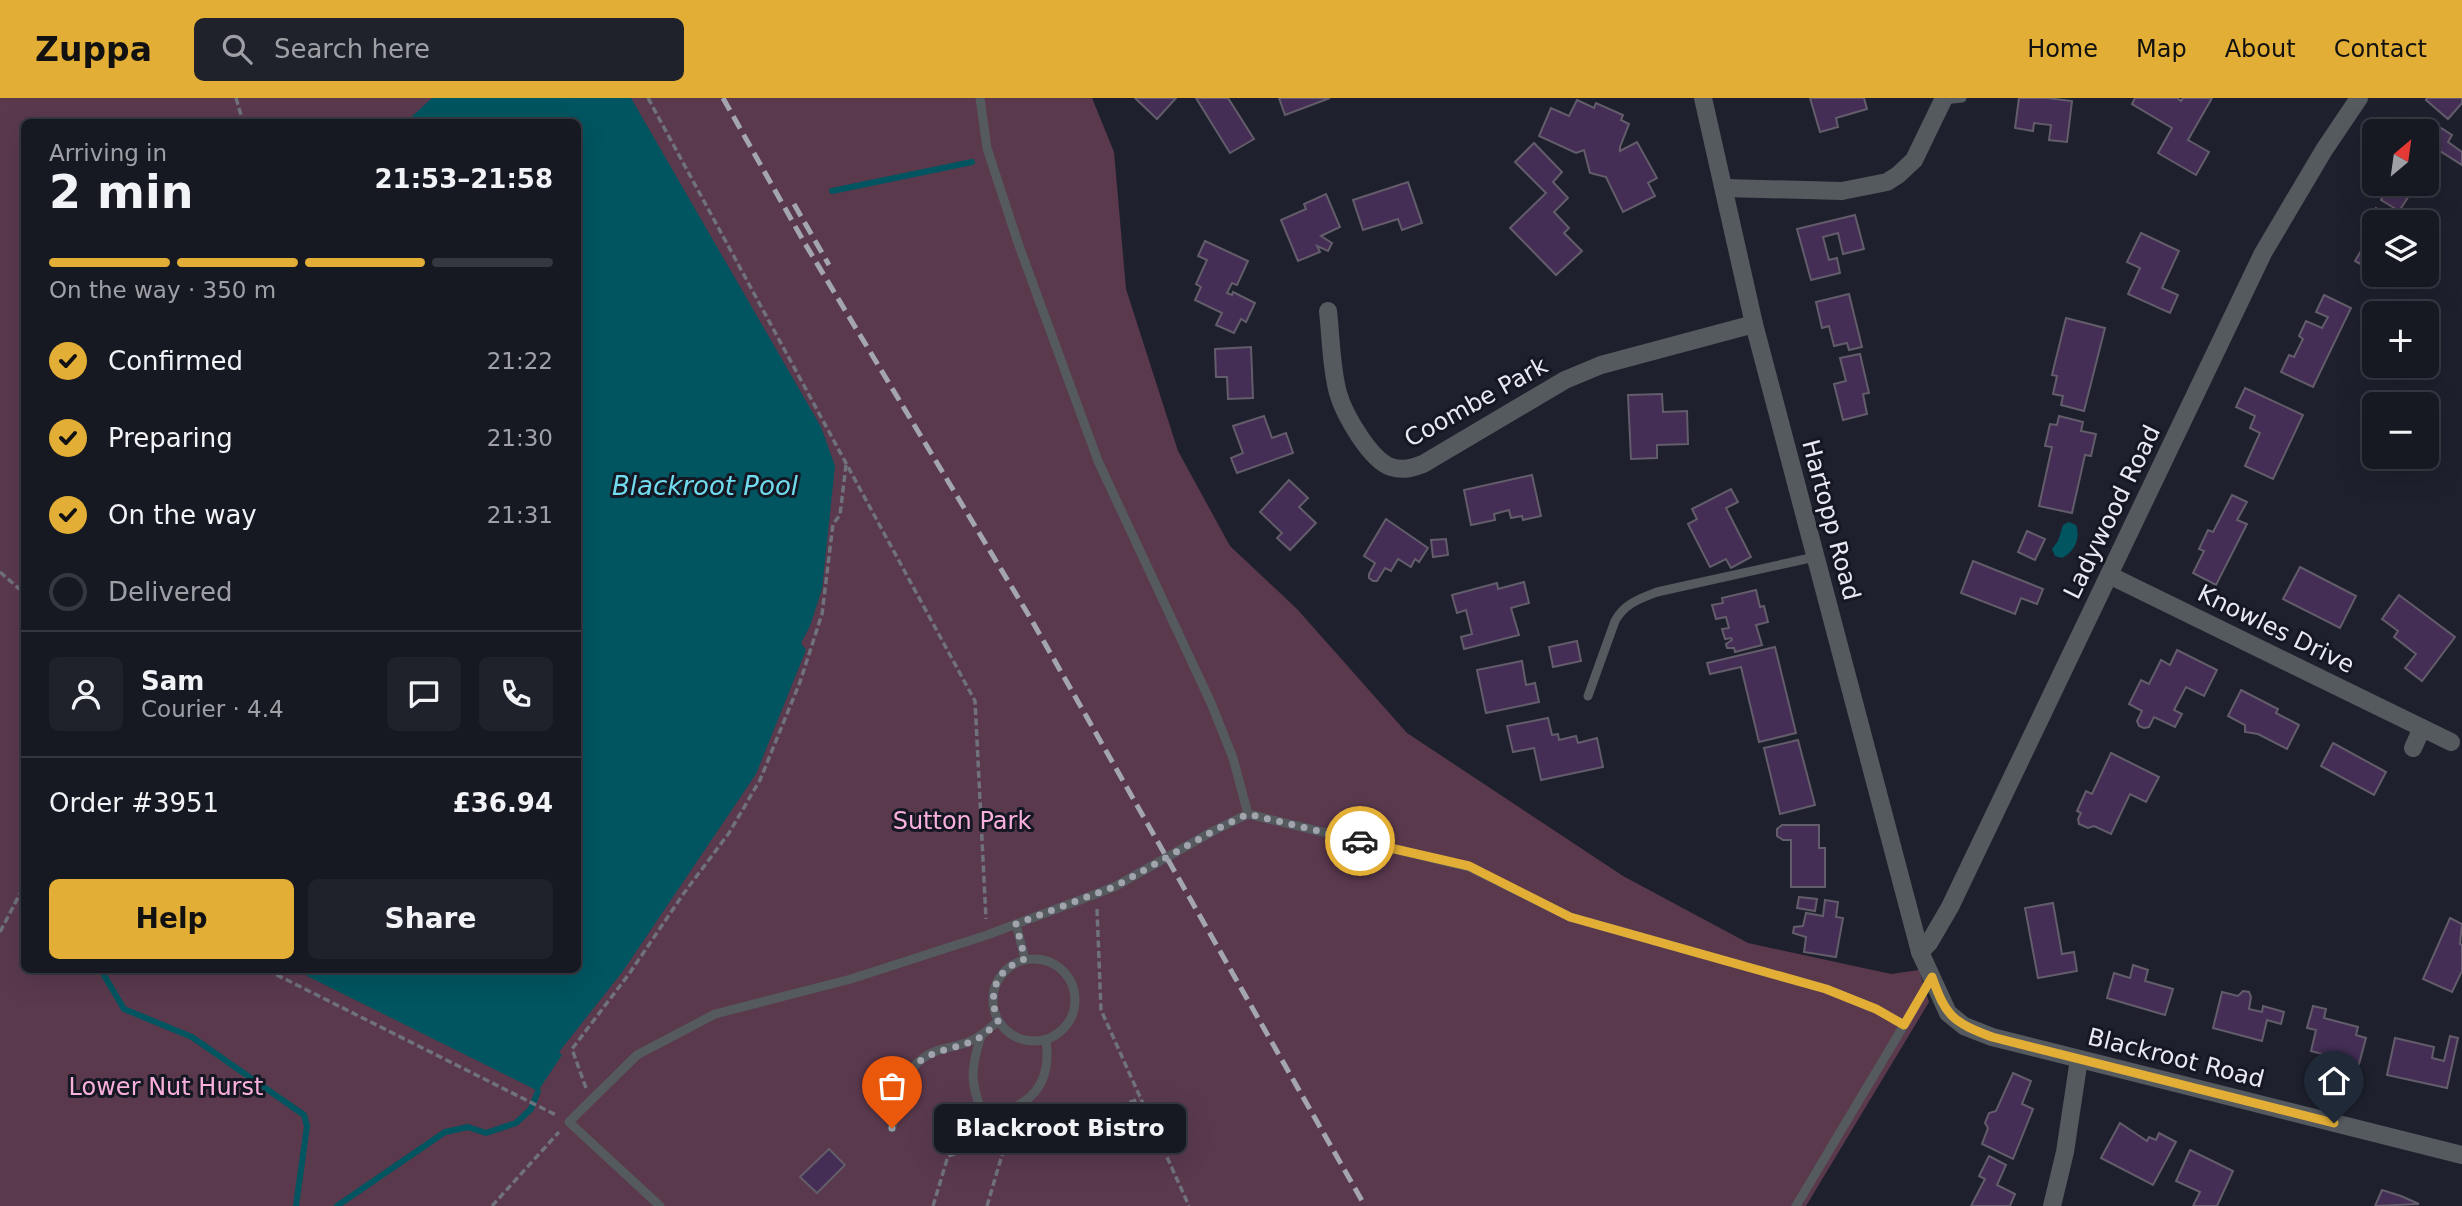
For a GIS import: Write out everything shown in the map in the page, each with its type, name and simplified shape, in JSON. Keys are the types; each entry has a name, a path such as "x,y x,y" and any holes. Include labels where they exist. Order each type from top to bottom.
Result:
{"street":[{"name":"Hartopp Road","path":"1703,98 1754,324 1920,952"},
{"name":"Ladywood Road","path":"1920,952 1929,943 1950,907 2263,253 2358,98"},
{"path":"1725,188 1842,191 1888,182 1914,160 1943,99"},
{"name":"Coombe Park","path":"1328,311 1338,392 1347,416 1376,457 1390,467 1405,470 1423,464 1565,380 1601,365 1754,324"},
{"name":"Knowles Drive","path":"2109,575 2451,742"},
{"path":"2413,748 2422,728"},
{"name":"Blackroot Road","path":"1920,952 1948,1013 1964,1026 1992,1037 2462,1156"},
{"path":"2052,1206 2065,1153 2079,1059"}],"lane":[{"path":"980,98 987,148 1018,243 1098,461 1211,704 1233,758 1248,814"},
{"path":"1943,99 1962,98"},
{"path":"1588,696 1615,621 1621,610 1638,599 1657,592 1815,557"},
{"path":"660,1206 569,1122 636,1055 715,1014 850,979 1016,924 1096,894 1116,886 1248,814 1469,866 1570,917 1826,989 1876,1009 1904,1025"},
{"path":"1016,924 1025,959"},
{"path":"1040,958 1053,962 1064,971 1074,989 1074,1010 1069,1023 1046,1040 1018,1038 998,1021 993,1009 992,996 1003,971 1013,963 1025,959 1040,958"},
{"path":"1796,1206 1932,977"},
{"path":"892,1128 905,1079 914,1066 934,1052 982,1036 998,1021"},
{"path":"982,1036 972,1065 972,1082 984,1119"},
{"path":"958,1130 1020,1105 1040,1087 1046,1072 1046,1040"}],"path":[{"path":"236,98 242,119"},
{"path":"649,98 975,701 987,934"},
{"path":"591,1100 572,1049 729,833 753,795 782,730 822,614 834,524 840,515 847,463"},
{"path":"0,572 21,590"},
{"path":"0,932 21,892"},
{"path":"1096,894 1101,1010 1189,1206"},
{"path":"273,973 542,1108"},
{"path":"933,1206 948,1156 1140,1099"},
{"path":"492,1206 569,1122"},
{"path":"987,1206 1007,1138"}],"green space":[{"name":"Sutton Park","path":"0,98 1092,98 1114,152 1126,289 1178,451 1230,546 1297,609 1407,733 1623,876 1748,943 1891,974 1919,970 1929,1002 1806,1206 0,1206"}],"water":[{"name":"Blackroot Pool","path":"432,98 631,98 821,427 835,466 822,589 810,626 801,643 806,650 756,774 623,971 559,1052 562,1055 538,1091 301,973 581,973 581,119 409,119"},
{"path":"2069,522 2076,525 2078,535 2075,544 2062,558 2055,556 2052,549 2058,541 2063,525"}],"building":[{"path":"1135,98 1176,98 1157,119"},
{"path":"1196,98 1228,98 1254,139 1230,153"},
{"path":"1279,98 1330,98 1285,115"},
{"path":"1810,98 1864,98 1867,109 1836,118 1838,127 1820,132"},
{"path":"2019,98 2072,101 2067,142 2049,140 2051,125 2034,123 2033,131 2015,128"},
{"path":"2135,98 2177,98 2181,101 2183,98 2212,98 2188,140 2209,152 2196,175 2158,153 2172,128 2132,104"},
{"path":"2462,98 2462,103 2448,119 2426,100"},
{"path":"1577,100 1594,108 1596,103 1623,115 1621,120 1629,124 1620,151 1637,142 1657,178 1648,183 1655,196 1623,212 1606,177 1590,173 1584,150 1576,153 1539,136 1551,108 1569,116"},
{"path":"2440,127 2452,135 2448,142 2462,152 2462,165 2440,151"},
{"path":"1534,143 1562,172 1553,182 1568,198 1554,212 1569,228 1564,233 1582,251 1556,275 1510,228 1546,193 1515,162"},
{"path":"1408,182 1422,223 1402,230 1398,219 1363,230 1353,200"},
{"path":"1326,194 1340,227 1321,236 1332,243 1328,251 1317,246 1320,252 1298,261 1281,220 1306,209 1304,204"},
{"path":"2383,196 2409,196 2400,210 2381,200"},
{"path":"1855,215 1864,249 1843,254 1838,233 1823,237 1829,260 1837,258 1840,273 1811,280 1797,229"},
{"path":"2141,233 2179,251 2162,288 2178,295 2170,313 2128,294 2140,268 2127,262"},
{"path":"1205,241 1248,261 1237,285 1232,283 1227,293 1232,295 1233,292 1255,303 1246,322 1241,319 1234,333 1216,325 1222,313 1195,300 1201,287 1196,284 1207,260 1198,256"},
{"path":"2362,249 2362,265 2355,261"},
{"path":"1849,294 1862,347 1849,350 1847,343 1834,346 1829,326 1822,328 1816,302"},
{"path":"2324,295 2351,308 2313,387 2281,372 2289,355 2294,357 2303,339 2299,336 2306,321 2322,328 2328,317 2316,312"},
{"path":"2066,318 2105,328 2084,411 2061,405 2063,396 2053,394 2057,376 2052,375"},
{"path":"1251,347 1253,398 1228,399 1227,377 1216,377 1215,349"},
{"path":"1860,354 1869,393 1863,394 1867,414 1843,420 1834,384 1846,381 1840,358"},
{"path":"2245,388 2303,415 2273,479 2245,466 2260,433 2250,428 2255,416 2236,407"},
{"path":"1662,394 1663,412 1687,411 1688,444 1657,445 1657,458 1631,459 1628,395"},
{"path":"1264,416 1272,438 1286,433 1293,453 1237,473 1231,458 1243,453 1233,426"},
{"path":"2059,416 2083,422 2081,431 2096,434 2091,456 2085,455 2072,513 2039,506 2052,447 2045,446 2050,424 2057,425"},
{"path":"1532,475 1541,516 1523,520 1522,516 1511,518 1509,510 1494,514 1495,520 1471,525 1464,490"},
{"path":"1289,480 1308,498 1299,507 1316,523 1290,550 1277,538 1282,533 1260,512"},
{"path":"1731,489 1738,502 1726,508 1751,557 1731,568 1726,559 1710,567 1688,524 1697,519 1692,509"},
{"path":"2232,495 2247,502 2237,520 2247,524 2216,585 2193,573 2204,551 2199,549 2208,530 2213,532"},
{"path":"1386,519 1428,548 1419,562 1415,559 1411,567 1398,559 1391,571 1385,568 1377,581 1373,581 1369,574 1375,563 1364,556"},
{"path":"2027,531 2045,539 2035,560 2018,552"},
{"path":"1446,539 1448,555 1433,557 1431,540"},
{"path":"1973,561 2043,589 2037,604 2021,598 2015,614 1961,593"},
{"path":"2300,567 2356,596 2340,628 2283,599"},
{"path":"1524,582 1529,603 1511,608 1519,635 1464,649 1461,637 1472,634 1466,610 1457,613 1452,595 1497,583 1498,589"},
{"path":"1756,590 1760,607 1764,606 1768,622 1756,625 1762,645 1735,652 1734,648 1727,648 1726,644 1732,640 1725,639 1722,629 1729,628 1726,617 1716,619 1712,605 1723,603 1722,598"},
{"path":"2399,595 2455,637 2422,681 2405,668 2416,654 2394,637 2398,631 2382,619"},
{"path":"1577,641 1581,661 1553,667 1549,647"},
{"path":"1775,647 1796,733 1759,742 1741,667 1710,674 1707,663"},
{"path":"2177,650 2217,670 2204,696 2186,687 2174,710 2182,714 2175,727 2154,717 2149,727 2139,726 2137,721 2142,711 2129,704 2141,680 2149,684 2161,660 2170,665"},
{"path":"1522,661 1526,685 1535,683 1539,702 1486,713 1477,670"},
{"path":"2241,690 2278,709 2276,713 2299,725 2287,749 2258,734 2245,732 2245,725 2228,716"},
{"path":"1548,718 1552,735 1558,734 1559,740 1576,736 1578,743 1597,738 1603,767 1541,780 1534,748 1513,752 1507,726"},
{"path":"1798,740 1815,805 1780,814 1764,748"},
{"path":"2333,743 2386,772 2374,795 2321,766"},
{"path":"2111,753 2159,777 2146,802 2130,794 2111,834 2094,826 2088,828 2079,824 2081,813 2077,811 2086,791 2092,794"},
{"path":"1782,825 1819,825 1819,848 1825,848 1825,887 1791,887 1791,840 1783,840 1777,836 1777,829"},
{"path":"1799,897 1817,899 1815,911 1797,908"},
{"path":"1825,900 1838,902 1836,917 1843,918 1836,957 1804,952 1806,937 1793,933 1794,927 1803,926 1806,913 1823,916"},
{"path":"2053,903 2062,954 2074,952 2077,971 2038,978 2025,908"},
{"path":"2450,918 2462,924 2462,971 2452,992 2423,979"},
{"path":"2133,965 2148,970 2145,981 2173,989 2165,1015 2107,998 2114,973 2130,978"},
{"path":"2243,991 2249,992 2251,997 2249,1009 2262,1012 2263,1006 2284,1012 2281,1024 2267,1020 2262,1041 2213,1028 2222,992 2238,996"},
{"path":"2313,1006 2326,1009 2324,1018 2358,1027 2356,1035 2366,1038 2359,1064 2311,1051 2316,1030 2307,1028"},
{"path":"2450,1036 2458,1038 2447,1088 2387,1075 2395,1038 2434,1047 2432,1058 2444,1061"},
{"path":"2013,1073 2031,1081 2022,1104 2033,1109 2013,1159 1982,1144 1988,1128 1985,1123 1989,1113 1996,1111"},
{"path":"2120,1123 2147,1141 2149,1137 2156,1140 2159,1133 2176,1142 2153,1185 2101,1158"},
{"path":"829,1149 845,1165 817,1193 800,1177"},
{"path":"2190,1150 2233,1171 2217,1206 2193,1206 2200,1192 2176,1181"},
{"path":"1989,1156 2006,1165 1997,1185 2015,1194 2010,1206 1971,1206 1985,1179 1979,1176"},
{"path":"2382,1190 2401,1196 2419,1204 2375,1206"}],"waterway":[{"path":"832,191 972,162"},
{"path":"103,973 124,1009 192,1037 304,1115 307,1126 296,1206"},
{"path":"337,1206 445,1132 468,1127 486,1133 516,1123 531,1109 538,1091"}],"railway":[{"path":"723,98 804,242 1031,619 1365,1206"},
{"path":"794,204 829,265"}],"way so far":[{"path":"892,1128 905,1079 914,1066 934,1052 982,1036 998,1021 992,996 996,983 1003,971 1013,963 1025,959 1016,924 1116,886 1248,814 1360,841"}],"place":[{"name":"Blackroot Bistro","path":"892,1128"}],"route":[{"path":"1360,841 1469,866 1570,917 1826,989 1876,1009 1904,1025 1932,977 1948,1013 1964,1026 1992,1037 2334,1123"}],"park label":[{"name":"Lower Nut Hurst","path":"166,1087"}]}
